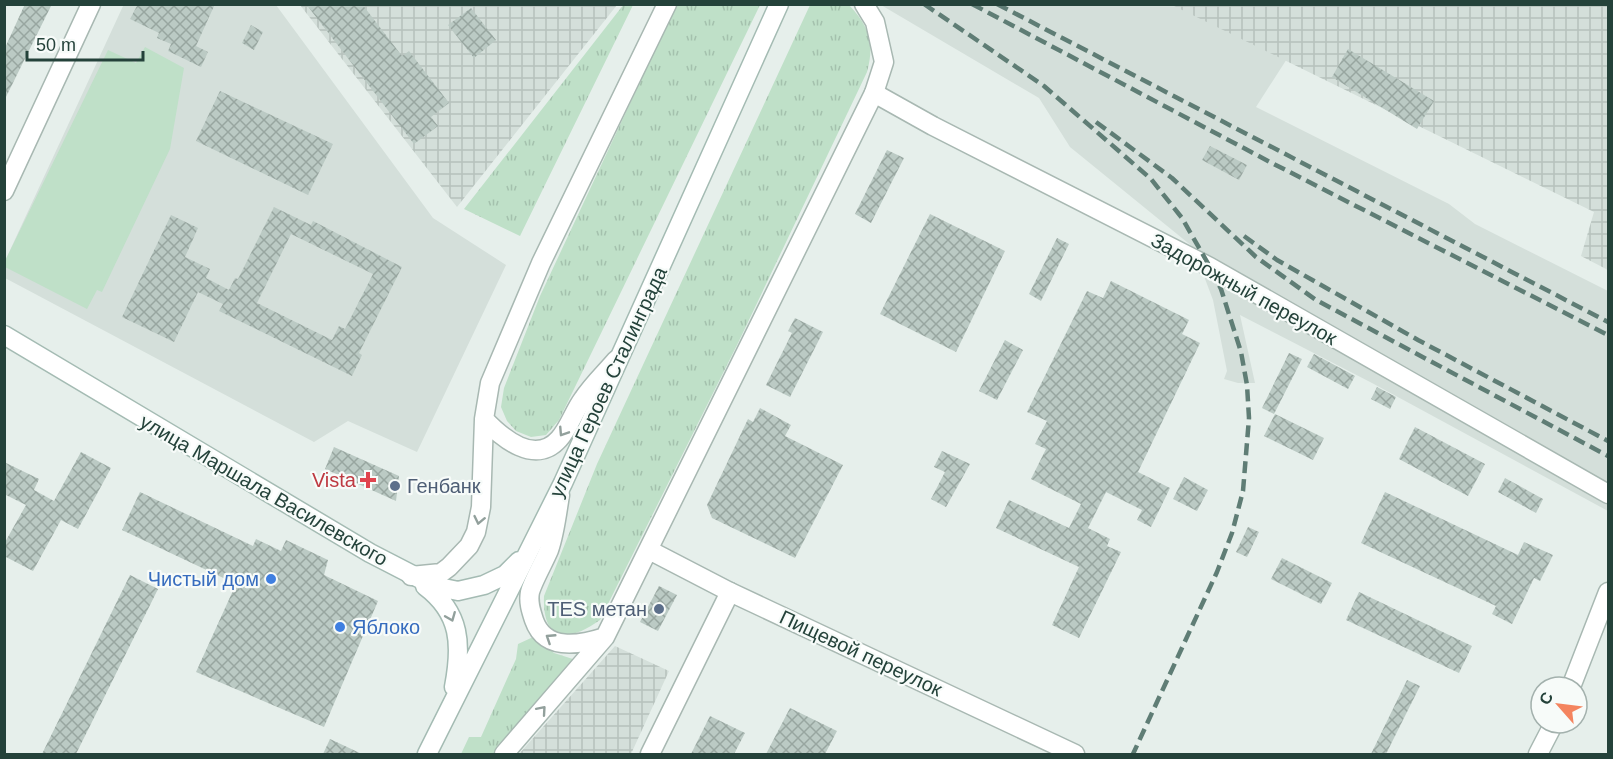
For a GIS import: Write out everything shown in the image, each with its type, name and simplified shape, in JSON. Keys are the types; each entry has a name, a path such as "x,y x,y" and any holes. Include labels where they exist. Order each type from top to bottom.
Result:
{"street":[{"path":"4,191 92,4"},
{"path":"411,576 441,573 469,546 476,532 481,507 484,419 490,383 541,263 667,4"},
{"name":"улица Героев Сталинграда","path":"427,754 563,483 778,4"},
{"path":"504,754 605,637 874,93 884,62 874,22 864,4"},
{"name":"Задорожный переулок","path":"874,93 933,126 1210,267 1608,494"},
{"name":"улица Маршала Василевского","path":"4,335 411,576 446,590 471,589 505,575 528,552"},
{"path":"484,419 504,440 521,448 544,449 553,445 561,438 583,399 623,352"},
{"path":"563,483 550,546 530,592 530,608 536,625 546,637 562,645 578,645 605,637"},
{"name":"Пищевой переулок","path":"649,550 730,592 1075,754"},
{"path":"411,576 433,592 448,609 457,632 459,653 450,709"},
{"path":"650,754 730,592"},
{"path":"1576,675 1608,592"},
{"path":"1539,754 1548,735"}],"shaded area":[{"path":"124,4 276,5 433,218 506,265 417,452 348,421 314,442 5,278 5,261"},
{"path":"1180,4 1310,23 1256,107 1449,204 1475,224 1608,291 1608,511 1372,383 1240,315 1255,383 1238,383 1224,379 1227,371 1213,300 1193,247 1070,147 1039,98 881,5"},
{"path":"300,5 617,5 457,207"},
{"path":"1172,5 1608,5 1608,270 1581,256 1594,212"},
{"path":"615,646 669,671 631,754 519,754"}],"green space":[{"path":"624,4 633,5 520,236 464,209"},
{"path":"676,5 760,5 559,420 546,435 531,437 516,431 507,421 501,407 504,388 540,296"},
{"path":"810,5 849,5 856,13 866,28 870,44 867,72 738,343 600,620 577,632 568,635 559,634 552,630 547,622 544,596 597,464"},
{"path":"145,47 184,68 170,149 102,292 97,290 87,309 5,267 5,261 108,50 136,63"},
{"path":"531,638 537,638 554,653 576,660 493,754 461,754 469,737 481,737 516,659 518,644"}],"building":[{"path":"25,4 52,4 4,101 4,50"},
{"path":"138,4 215,4 196,46 208,52 201,67 168,51 171,44 157,38 159,33 130,19"},
{"path":"306,4 362,4 402,56 409,51 449,103 431,117 438,126 414,144"},
{"path":"471,8 496,40 474,58 448,25"},
{"path":"251,25 263,32 254,50 242,43"},
{"path":"1348,49 1434,101 1417,129 1332,77"},
{"path":"220,91 333,144 308,195 196,141"},
{"path":"1210,146 1247,165 1239,180 1202,160"},
{"path":"887,150 904,158 871,223 855,214"},
{"path":"274,207 311,225 313,221 402,267 359,353 362,355 352,376 219,311 223,304 198,292 174,342 122,317 171,215 198,228 185,257 210,269 206,278 229,290 235,278 238,279","holes":["291,234 373,274 345,329 339,326 332,340 257,303"]},
{"path":"930,214 1005,251 956,352 880,314"},
{"path":"1057,238 1069,244 1041,301 1029,294"},
{"path":"1111,281 1189,320 1182,334 1200,343 1138,472 1170,488 1151,527 1137,520 1142,510 1106,492 1088,528 1110,539 1107,546 1121,552 1079,638 1052,625 1079,567 996,528 1009,500 1069,528 1081,504 1031,479 1046,449 1035,444 1047,421 1027,412 1087,291 1103,298"},
{"path":"795,318 823,332 790,397 766,385 792,333 788,331"},
{"path":"1005,340 1023,350 997,400 979,391"},
{"path":"1289,353 1302,359 1274,414 1262,408"},
{"path":"1314,354 1355,376 1348,389 1307,367"},
{"path":"1377,387 1396,397 1390,409 1371,399"},
{"path":"760,408 791,425 785,436 843,465 795,558 712,518 707,505 748,419 753,422"},
{"path":"1275,414 1324,438 1313,460 1264,436"},
{"path":"1415,427 1485,464 1468,496 1399,459"},
{"path":"334,447 399,476 396,501 325,469"},
{"path":"942,451 970,464 946,507 931,499 945,472 934,467"},
{"path":"81,452 111,468 78,529 61,520 33,571 4,556 4,544 26,505 4,494 4,462 39,479 34,490 54,501"},
{"path":"1184,477 1208,490 1197,511 1173,499"},
{"path":"1505,478 1543,499 1536,513 1498,492"},
{"path":"140,492 253,546 256,539 281,551 286,540 328,560 324,575 378,601 324,727 196,672 236,584 122,530"},
{"path":"1385,492 1518,555 1524,542 1553,555 1540,581 1534,578 1512,624 1492,614 1496,606 1361,543"},
{"path":"1248,527 1259,532 1247,557 1236,552"},
{"path":"1282,558 1332,583 1321,604 1271,579"},
{"path":"130,575 158,589 76,754 42,754"},
{"name":"TES метан","path":"659,586 677,595 658,631 640,622"},
{"path":"1359,592 1472,646 1459,673 1346,620"},
{"path":"1407,680 1420,686 1386,754 1371,754"},
{"path":"790,708 837,731 825,754 766,754"},
{"path":"710,716 745,733 734,754 691,754"},
{"path":"330,739 362,754 323,754"}],"railway":[{"path":"924,4 1044,86 1151,179 1182,218 1210,267 1221,289 1241,352 1247,385 1249,418 1243,491 1232,533 1217,572 1133,754"},
{"path":"972,4 1270,162 1608,335"},
{"path":"997,4 1608,322"},
{"path":"1096,122 1172,178 1256,257 1316,300 1608,456"},
{"path":"1244,236 1277,260 1418,340 1608,441"}],"place":[{"name":"Vista","path":"368,480"},
{"name":"Генбанк","path":"395,486"},
{"name":"Чистый дом","path":"271,579"},
{"name":"TES метан","path":"659,609"},
{"name":"Яблоко","path":"340,627"}]}
